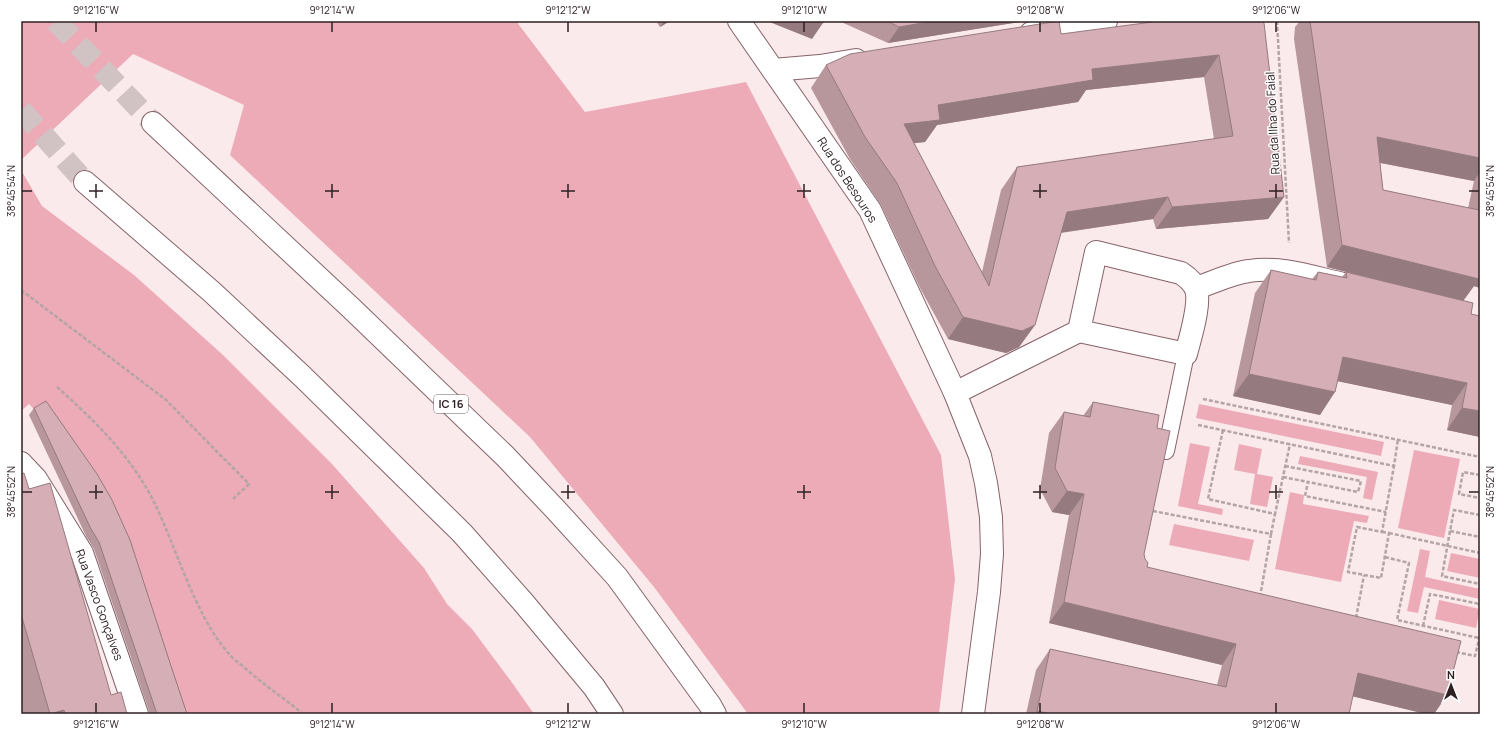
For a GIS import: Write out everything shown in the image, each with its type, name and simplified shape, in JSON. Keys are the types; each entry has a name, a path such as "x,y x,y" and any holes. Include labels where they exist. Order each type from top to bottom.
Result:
{"main road":[{"name":"Rua dos Besouros","path":"739,21 870,210 955,393 980,456 991,517 992,554 989,592 973,714"},
{"path":"1010,36 1073,24 1106,21"},
{"path":"773,70 820,66 876,57"},
{"name":"IC 16","path":"153,123 361,318 505,456 551,504 617,577 715,714"},
{"path":"85,182 240,319 303,377 462,533 594,687 612,714"},
{"path":"955,393 1080,330 1186,354 1197,307 1198,298 1196,288 1181,272 1096,252 1080,330"},
{"path":"1196,288 1247,271 1268,269 1291,271 1359,288"},
{"name":"Rua Vasco Gonçalves","path":"21,464 36,479 82,553 137,714"}],"lane":[{"path":"1163,464 1186,354"}],"path":[{"name":"Rua da Ilha do Faial","path":"1277,21 1291,271"},
{"path":"21,290 165,399 249,484 232,500"},
{"path":"57,387 82,409 109,437 132,465 152,500 197,601 214,634 230,655 303,714"},
{"path":"1178,393 1480,457"},
{"path":"1193,424 1394,466"},
{"path":"1223,430 1208,499 1275,514"},
{"path":"1382,532 1398,439"},
{"path":"1259,603 1271,534 1290,444"},
{"path":"1283,477 1358,492 1360,481 1285,466"},
{"path":"1480,475 1463,472 1459,494 1480,498"},
{"path":"1308,482 1305,496 1386,512"},
{"path":"1480,515 1454,510 1442,576 1480,584"},
{"path":"1153,511 1271,534"},
{"path":"1389,533 1380,578 1348,572 1357,527 1389,533 1480,553"},
{"path":"1450,531 1480,537"},
{"path":"1385,557 1409,563 1398,620 1480,636 1475,656 1452,651"},
{"path":"1356,620 1364,575"},
{"path":"1423,626 1430,594 1480,604"}],"shaded area":[{"path":"21,21 516,21 585,112 746,82 941,455 955,579 939,714 748,714 654,587 530,437 230,155 244,105 133,54 21,160"},
{"path":"21,170 42,206 134,275 223,355 332,464 424,568 447,604 472,629 534,714 180,714 69,448 29,404 21,411"},
{"path":"1199,404 1384,442 1381,456 1196,418"},
{"path":"1190,443 1210,447 1198,504 1223,509 1222,515 1178,506"},
{"path":"1239,444 1262,449 1257,474 1273,477 1267,507 1250,504 1255,474 1234,470"},
{"path":"1414,450 1460,459 1444,538 1398,528"},
{"path":"1300,456 1378,472 1372,500 1363,498 1367,477 1298,464"},
{"path":"1290,492 1304,495 1303,504 1369,516 1367,523 1354,521 1341,582 1275,569"},
{"path":"1174,524 1254,540 1249,561 1169,545"},
{"path":"1420,549 1430,551 1425,577 1480,589 1480,599 1424,587 1418,613 1407,611"},
{"path":"1451,553 1480,559 1480,578 1447,571"},
{"path":"1439,600 1480,609 1476,628 1435,619"}],"building":[{"path":"887,21 934,21 899,27"},
{"path":"1059,21 1061,34 1160,21 1262,21 1264,23 1284,197 1172,207 1168,197 1067,212 1035,325 1022,331 963,317 935,266 897,183 865,137 826,65 850,54","holes":["1219,55 1233,136 1017,167 989,286 904,124 940,120 938,105 1093,80 1092,69"]},
{"path":"1310,21 1480,21 1480,158 1377,137 1383,190 1479,210 1480,204 1479,279 1342,245"},
{"path":"1271,270 1316,280 1318,272 1347,278 1346,272 1473,303 1471,314 1480,316 1480,411 1462,408 1467,383 1343,357 1335,392 1249,374"},
{"path":"46,401 97,474 112,500 130,540 187,714 157,714 99,542 91,529 34,408"},
{"path":"1093,402 1159,415 1157,428 1170,431 1144,554 1148,563 1147,567 1461,641 1447,695 1358,673 1349,714 1051,714 1037,711 1050,649 1226,687 1236,644 1064,602 1084,494 1067,491 1055,468 1064,412 1090,417"},
{"path":"24,473 29,489 50,483 111,695 121,692 127,714 65,714 64,710 50,714 21,614 21,474"}],"tunnel":[{"path":"56,21 153,123"},
{"path":"21,110 85,182"}]}
